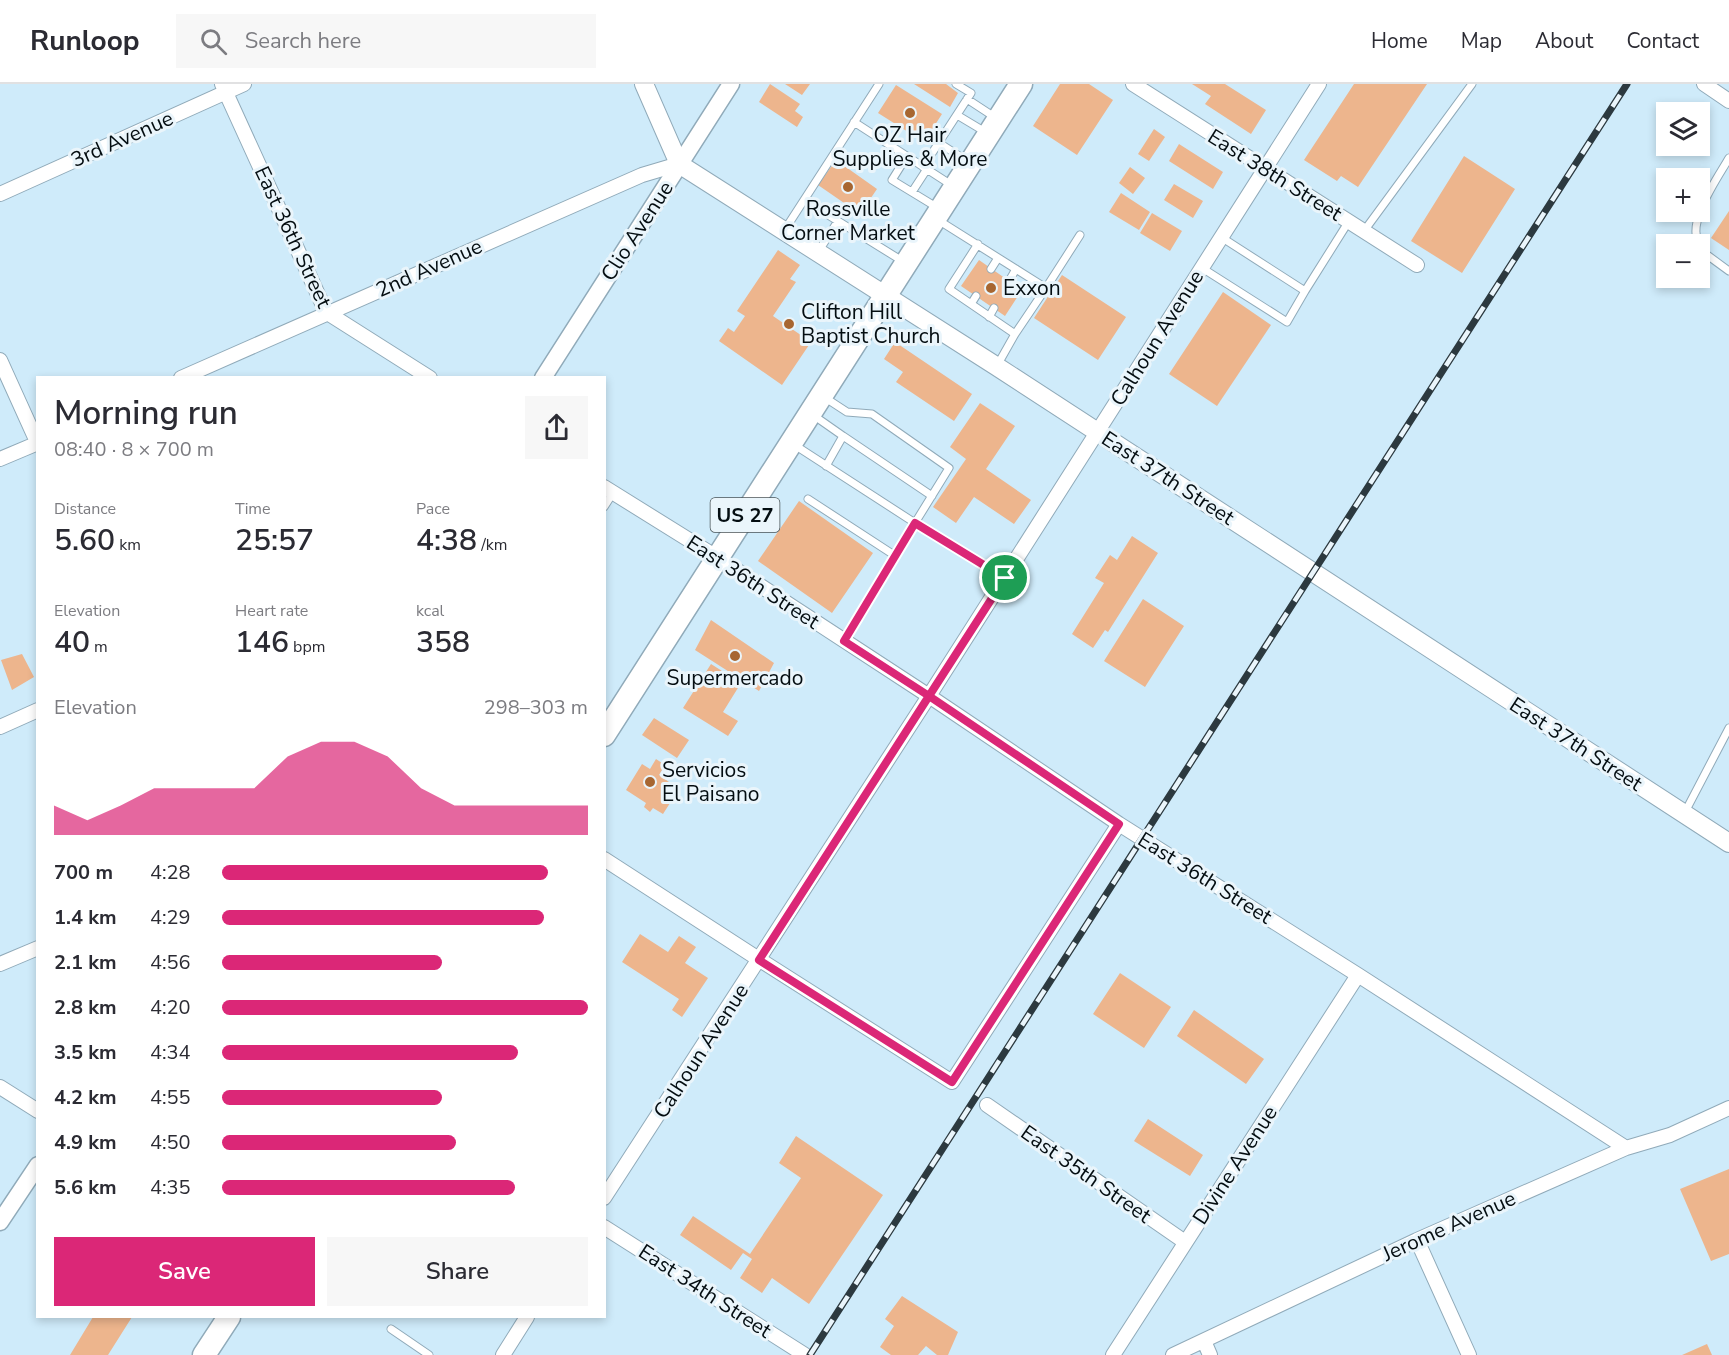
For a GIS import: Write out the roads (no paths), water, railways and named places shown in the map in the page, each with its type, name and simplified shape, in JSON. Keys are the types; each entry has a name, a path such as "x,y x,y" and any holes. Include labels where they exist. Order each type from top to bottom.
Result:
{"highway":[{"name":"US 27","path":"606,732 1021,84"},
{"path":"204,1355 228,1318"}],"main road":[{"path":"644,84 680,164"},
{"name":"East 37th Street","path":"680,164 996,366 1729,843"}],"street":[{"name":"3rd Avenue","path":"0,194 224,88 244,84"},
{"name":"Clio Avenue","path":"544,376 731,84"},
{"name":"East 38th Street","path":"1133,84 1418,265"},
{"name":"Calhoun Avenue","path":"606,1195 1005,578 1319,84"},
{"path":"1704,84 1729,101"},
{"name":"East 36th Street","path":"224,88 326,312 427,376"},
{"name":"2nd Avenue","path":"185,376 642,174 680,164"},
{"path":"0,360 36,441"},
{"path":"0,459 36,443"},
{"name":"East 36th Street","path":"609,490 718,558 929,696 1119,824 1626,1148"},
{"path":"0,727 36,711"},
{"path":"606,860 952,1082 1119,824"},
{"path":"0,964 36,949"},
{"name":"Divine Avenue","path":"1113,1355 1358,975"},
{"path":"0,1087 36,1110"},
{"name":"East 35th Street","path":"987,1106 1185,1242"},
{"name":"Jerome Avenue","path":"1173,1355 1417,1240 1626,1148 1670,1135 1729,1108"},
{"path":"0,1222 36,1168"},
{"name":"East 34th Street","path":"606,1228 805,1355"},
{"path":"1417,1240 1469,1355"},
{"path":"503,1355 526,1318"},
{"path":"1204,1341 1210,1355"}],"lane":[{"path":"784,231 879,84"},
{"path":"912,192 939,143 971,93 956,84"},
{"path":"1364,231 1472,84"},
{"path":"967,99 994,126"},
{"path":"957,115 994,126"},
{"path":"854,122 955,187"},
{"path":"939,143 970,163"},
{"path":"907,156 892,180 912,192 937,214 978,244 1046,288"},
{"path":"1695,234 1696,219 1729,158"},
{"path":"804,201 906,263"},
{"path":"818,252 837,221"},
{"path":"1202,268 1287,322 1349,221"},
{"path":"996,366 1080,235"},
{"path":"1221,237 1305,291"},
{"path":"978,244 949,289 1015,334"},
{"path":"1710,257 1729,270"},
{"path":"991,269 998,258"},
{"path":"1009,281 1016,269"},
{"path":"971,304 976,296"},
{"path":"989,317 994,308"},
{"path":"816,404 843,436 932,496"},
{"path":"816,404 848,412 872,414 949,468 894,555 844,641"},
{"path":"826,465 843,436"},
{"path":"791,443 1005,578"},
{"path":"808,499 894,555"},
{"path":"1684,814 1729,729"},
{"path":"391,1329 429,1355"}],"railway":[{"path":"810,1355 1627,84"}],"place":[{"name":"OZ Hair Supplies & More","path":"910,113"},
{"name":"Rossville Corner Market","path":"848,187"},
{"name":"Exxon","path":"991,288"},
{"name":"Clifton Hill Baptist Church","path":"789,324"},
{"name":"Supermercado","path":"735,656"},
{"name":"Servicios El Paisano","path":"650,782"}]}
